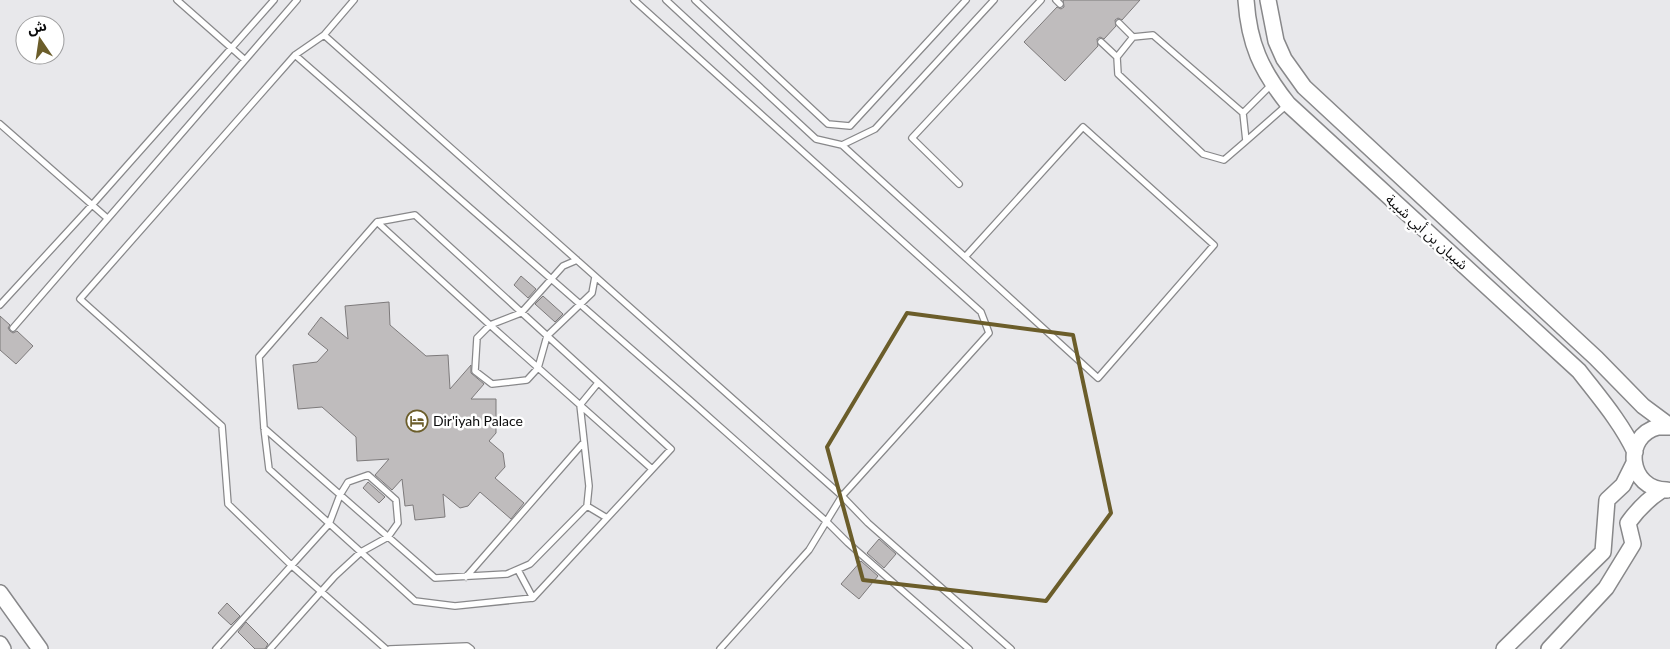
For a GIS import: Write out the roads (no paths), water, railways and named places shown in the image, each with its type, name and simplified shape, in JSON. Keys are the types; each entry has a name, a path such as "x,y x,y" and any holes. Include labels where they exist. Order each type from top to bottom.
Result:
{"street":[{"name":"شيبان بن أبي شيبة","path":"1246,0 1248,26 1257,56 1272,84 1288,104 1579,371 1610,410 1628,438 1636,472 1646,484 1658,490 1666,490"},
{"name":"شيبان بن أبي شيبة","path":"1268,0 1272,26 1284,59 1304,87 1596,358 1643,406 1670,427"},
{"path":"1504,649 1603,552 1607,500 1623,485 1637,445 1645,434 1658,427 1670,427"},
{"path":"1550,649 1606,588 1634,544 1628,523 1638,508 1650,497 1666,490"},
{"path":"0,593 40,649"},
{"path":"0,644 3,649"}],"lane":[{"path":"177,0 245,60"},
{"path":"0,305 92,205 274,0"},
{"path":"13,328 297,0"},
{"path":"354,0 324,35 296,55 80,299 222,426 228,504 320,592 386,649"},
{"path":"634,0 981,312 989,333 842,496 809,550 720,649"},
{"path":"666,0 816,139 842,145 965,257 1098,378 1214,245 1083,127 965,257"},
{"path":"695,0 828,124 850,126 966,0"},
{"path":"842,145 875,129 994,0"},
{"path":"959,184 912,138 1041,0"},
{"path":"1119,23 1133,37"},
{"path":"324,35 1011,649"},
{"path":"1246,141 1243,113 1153,35 1133,37 1117,57 1118,74 1203,154 1224,160 1246,141 1288,104"},
{"path":"1101,42 1117,57"},
{"path":"296,55 969,649"},
{"path":"1243,113 1272,84"},
{"path":"0,124 107,218"},
{"path":"415,215 522,313 671,449 533,598 455,606 415,602 269,469 259,357 376,222 415,215"},
{"path":"376,222 652,469"},
{"path":"577,260 563,266 522,313 490,326 477,338 475,372 492,384 527,380 538,368 547,336 592,293 595,277"},
{"path":"264,428 435,578 507,574 530,564 587,506 589,486 580,405 598,383"},
{"path":"466,577 584,442"},
{"path":"216,649 329,524 340,495 348,482 368,474 396,500 398,523 388,537 361,552 335,576 270,649"},
{"path":"587,506 607,518"},
{"path":"518,570 533,598"},
{"path":"390,649 467,646 471,649"}],"place":[{"name":"Dir'iyah Palace","path":"417,421"}]}
